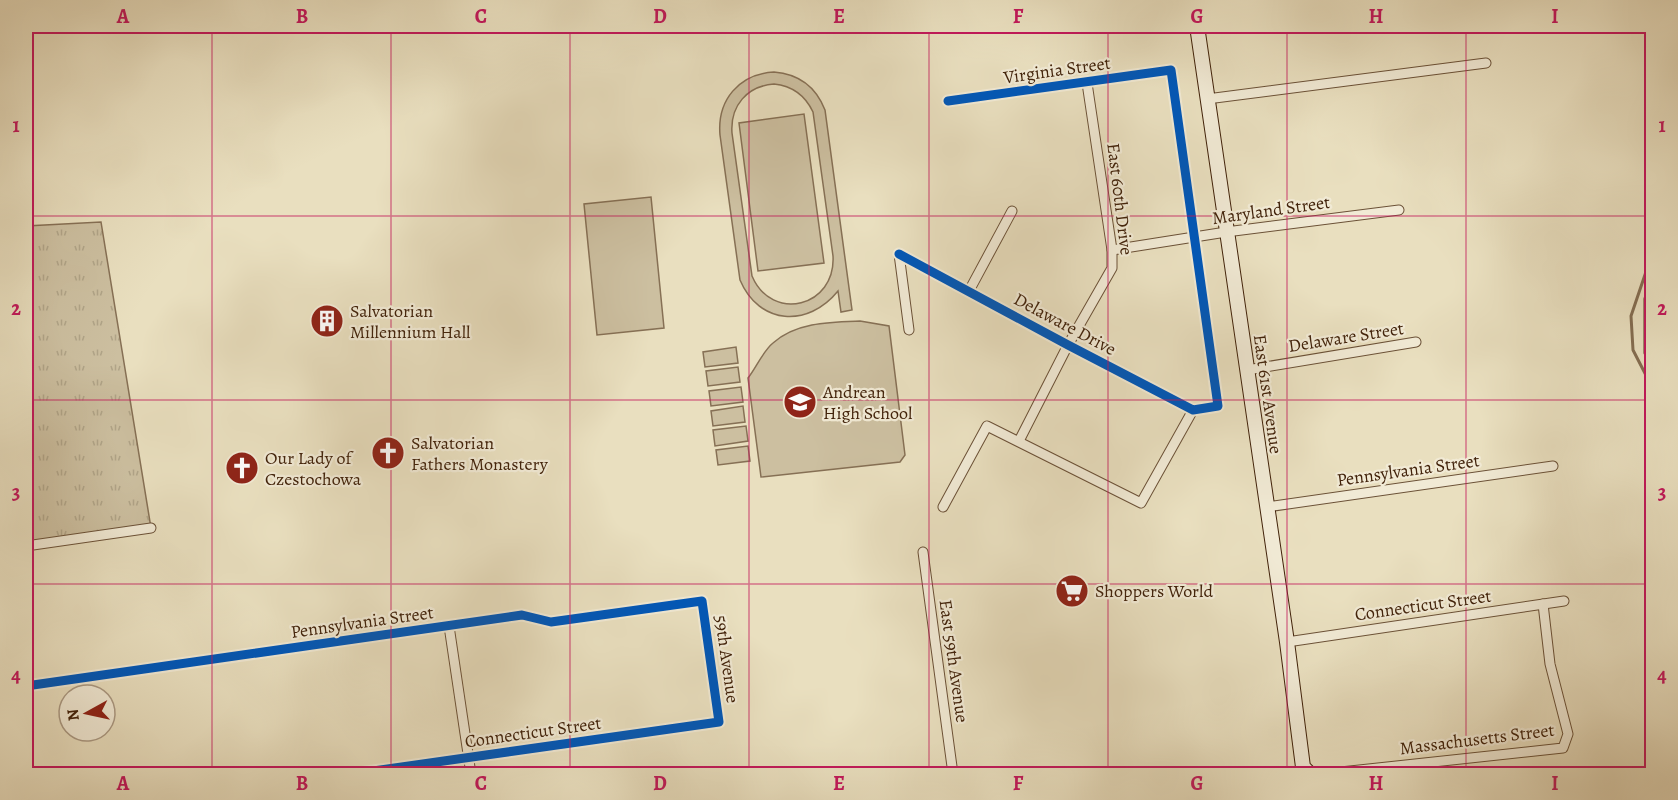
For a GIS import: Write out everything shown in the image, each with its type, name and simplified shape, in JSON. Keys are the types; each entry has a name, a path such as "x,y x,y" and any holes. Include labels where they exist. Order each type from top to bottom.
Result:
{"main road":[{"name":"East 61st Avenue","path":"1197,26 1304,772"}],"street":[{"path":"1207,99 1486,63"},
{"name":"Virginia Street","path":"948,101 1171,70 1195,237"},
{"name":"East 60th Drive","path":"1019,441 1068,345 1112,268 1112,250 1087,83"},
{"name":"Maryland Street","path":"1112,250 1226,232 1399,210"},
{"path":"969,291 1012,211"},
{"path":"943,507 987,426 1141,503 1193,410 1218,406 1195,237"},
{"name":"Delaware Drive","path":"909,330 899,254 1193,410"},
{"name":"Delaware Street","path":"1246,370 1416,342"},
{"name":"Pennsylvania Street","path":"1267,507 1553,466"},
{"path":"26,546 151,528"},
{"name":"East 59th Avenue","path":"923,552 953,774"},
{"name":"Pennsylvania Street","path":"26,686 522,615 551,622 702,601"},
{"name":"59th Avenue","path":"702,601 719,722"},
{"name":"Connecticut Street","path":"1287,642 1564,601"},
{"name":"Massachusetts Street","path":"1322,774 1563,748 1568,734 1550,663 1543,604"},
{"path":"449,626 471,774"},
{"name":"Connecticut Street","path":"352,774 719,722"}],"green space":[{"path":"783,73 806,83 817,95 825,110 852,310 841,312 838,291 826,303 799,316 771,313 759,306 748,295 740,280 720,122 722,111 733,91 750,78 762,74","holes":["774,84 798,92 813,112 833,256 831,273 824,287 814,297 801,303 787,304 774,300 761,291 752,276 732,133 734,114 742,99 756,89"]},
{"path":"804,114 824,263 758,271 739,123"},
{"path":"651,197 664,328 597,335 584,204"},
{"path":"101,222 151,528 26,546 26,226"},
{"path":"1652,276 1652,368 1644,353 1644,299"},
{"path":"860,321 889,326 905,455 900,462 761,477 748,378 769,346 782,336 814,324"},
{"path":"736,347 738,363 705,367 703,352"},
{"path":"738,367 740,382 708,386 706,371"},
{"path":"741,387 743,402 711,406 709,391"},
{"path":"743,406 745,422 713,426 711,411"},
{"path":"746,426 748,441 715,446 713,430"},
{"path":"748,446 750,461 718,465 716,450"}],"waterway":[{"path":"1652,56 1647,67 1652,78"},
{"path":"1652,254 1631,316 1633,350 1652,387"}],"cycle path":[{"path":"899,254 1193,410 1218,406 1171,70 948,101"},
{"path":"26,686 522,615 551,622 702,601 719,722 352,774"}],"place":[{"name":"Salvatorian Millennium Hall","path":"327,321"},
{"name":"Andrean High School","path":"800,402"},
{"name":"Salvatorian Fathers Monastery","path":"388,453"},
{"name":"Our Lady of Czestochowa","path":"242,468"},
{"name":"Shoppers World","path":"1072,591"}]}
